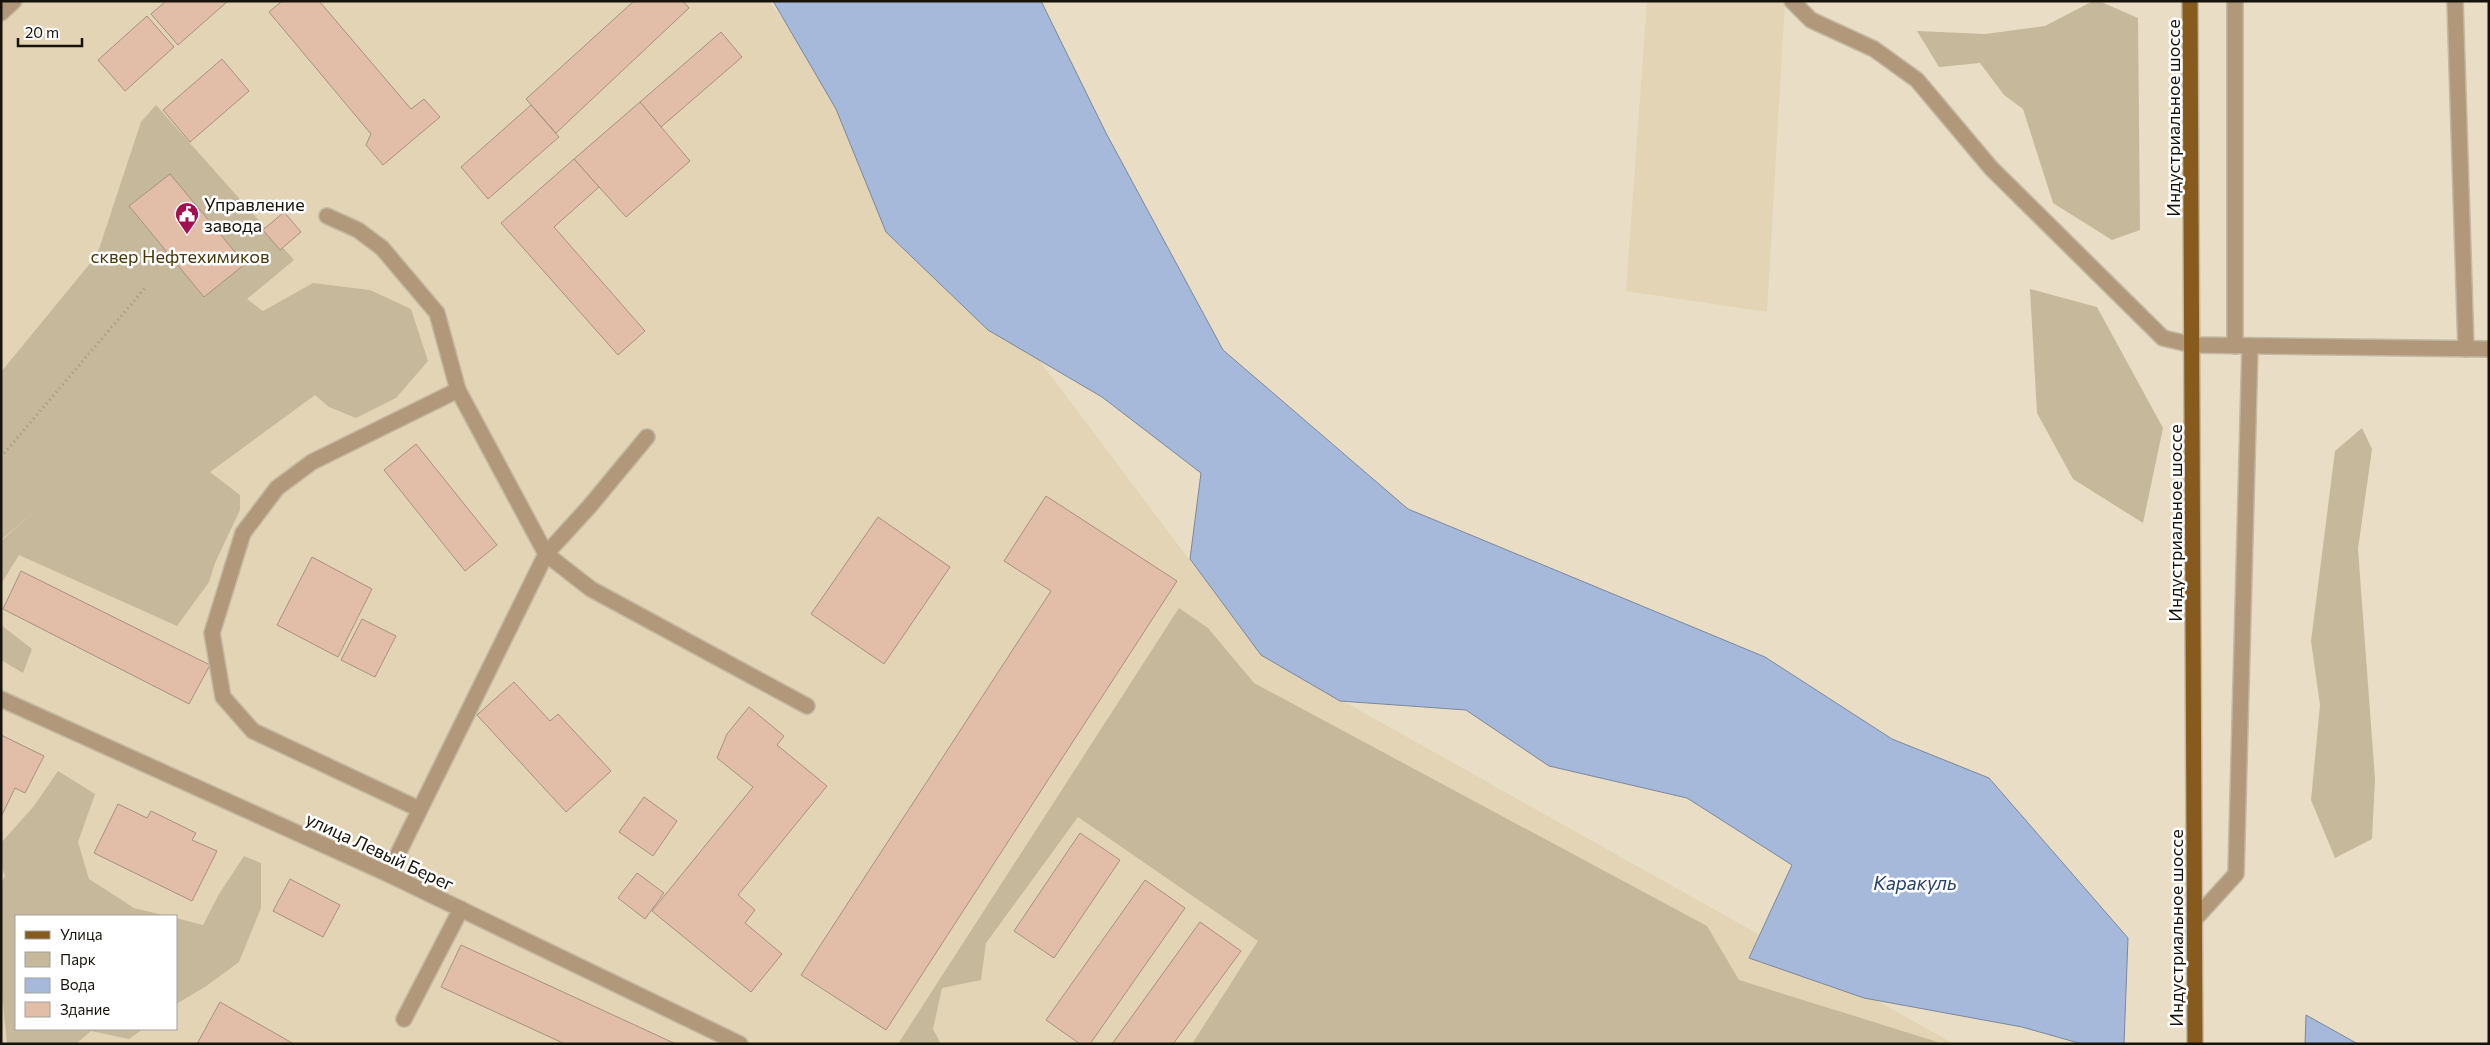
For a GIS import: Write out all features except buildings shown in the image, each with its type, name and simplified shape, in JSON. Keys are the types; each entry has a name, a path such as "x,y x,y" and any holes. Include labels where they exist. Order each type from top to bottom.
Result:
{"main road":[{"name":"Индустриальное шоссе","path":"2190,1 2195,1044"}],"street":[{"path":"1,13 14,1"},
{"path":"1792,1 1811,20 1874,49 1918,80 1991,168 2163,338 2193,345 2489,349"},
{"path":"2194,920 2236,874 2242,346 2235,1"},
{"path":"2455,1 2466,349"},
{"path":"327,216 358,230 382,248 437,313 458,390 546,554 591,589 807,706"},
{"path":"419,809 253,731 222,697 212,633 243,533 277,488 312,462 458,390"},
{"path":"388,874 546,554 589,507 646,437"},
{"name":"улица Левый Берег","path":"1,699 388,874 740,1044"},
{"path":"404,1019 461,909"}],"path":[{"path":"1,457 145,288"}],"shaded area":[{"path":"1,1 769,1 1261,655 1954,1044 1,1044"},
{"path":"1647,1 1785,1 1767,312 1626,291"}],"green space":[{"path":"2093,1 2099,1 2138,18 2140,230 2112,240 2053,203 2023,109 2004,95 1980,63 1939,67 1917,31 1985,34 2045,26"},
{"name":"сквер Нефтехимиков","path":"156,105 294,260 247,299 263,311 313,283 370,290 411,309 428,361 396,398 356,418 329,407 315,395 210,472 240,495 240,510 215,563 209,582 177,626 19,555 1,584 1,541 36,510 1,540 1,372 97,255 141,122"},
{"path":"2030,289 2097,307 2163,428 2143,523 2073,479 2037,413"},
{"path":"2362,428 2372,449 2358,549 2375,779 2372,839 2335,858 2311,800 2320,705 2311,641 2335,451"},
{"path":"1179,608 1208,628 1254,683 1707,926 1739,980 1944,1044 1192,1044 1258,941 1078,817 986,943 981,980 942,988 933,1029 941,1044 898,1044"},
{"path":"1,625 32,649 23,673 1,660"},
{"path":"58,771 95,794 78,842 89,879 134,908 163,915 15,915 15,1030 142,1030 129,1039 91,1031 76,1044 7,1044 1,984 1,883 5,876 1,865 1,843 34,806"},
{"path":"244,856 261,863 261,908 239,962 205,987 178,1003 178,919 203,925 219,894"}],"water":[{"name":"Каракуль","path":"773,1 1041,1 1106,133 1223,350 1408,509 1765,657 1892,739 1989,778 2128,938 2124,1044 2082,1044 2022,1027 1864,998 1749,958 1792,865 1687,798 1549,766 1466,710 1340,701 1261,655 1190,559 1201,473 1102,397 988,330 886,232 836,109"},
{"path":"2306,1015 2358,1044 2305,1044"}],"place":[{"name":"Управление завода","path":"187,235"}]}
